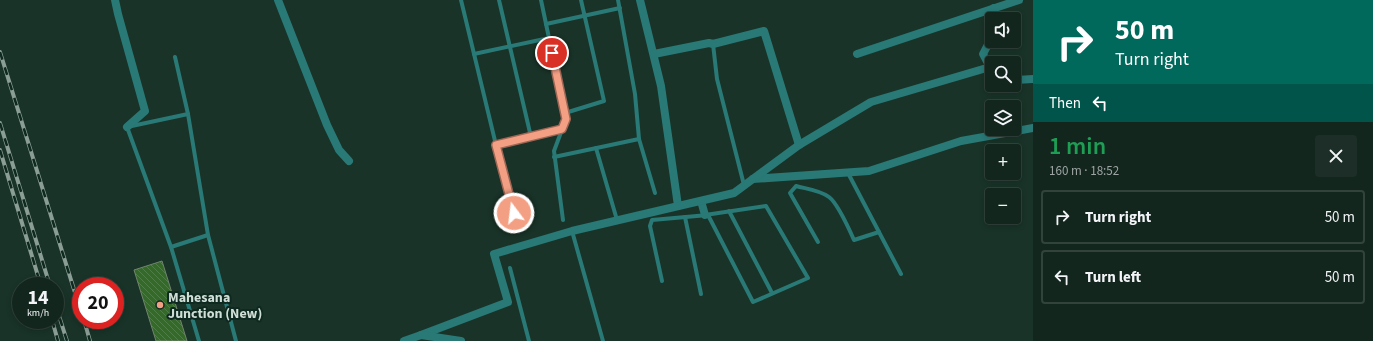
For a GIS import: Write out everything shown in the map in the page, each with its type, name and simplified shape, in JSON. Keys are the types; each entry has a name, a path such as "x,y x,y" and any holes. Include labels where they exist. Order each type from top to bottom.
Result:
{"street":[{"path":"115,0 145,111 127,127"},
{"path":"278,0 327,125 339,150 349,161"},
{"path":"640,0 661,86 678,206"},
{"path":"857,54 1019,0"},
{"path":"654,54 710,43 713,44 764,31 799,146"},
{"path":"985,58 983,54 986,48"},
{"path":"404,341 421,336 508,302 494,254 572,230 734,193 799,146 871,102 985,71"},
{"path":"1021,80 1033,79"},
{"path":"752,179 869,171 961,141 1033,128"},
{"path":"701,200 705,215"},
{"path":"421,336 461,341"}],"lane":[{"path":"461,0 517,227"},
{"path":"499,0 531,137"},
{"path":"541,0 566,119 554,151 563,220"},
{"path":"565,113 604,101 581,0"},
{"path":"618,0 635,94 639,139 655,193"},
{"path":"546,24 620,8"},
{"path":"474,54 549,38"},
{"path":"713,44 717,79 744,185"},
{"path":"175,57 188,114 208,235 236,341"},
{"path":"188,114 127,127 171,247 199,341"},
{"path":"496,145 562,129"},
{"path":"554,157 639,139"},
{"path":"596,148 617,220"},
{"path":"848,172 901,274"},
{"path":"818,242 790,193 796,186 817,191 830,197 847,224 854,240 879,232"},
{"path":"662,282 650,226 652,220 705,215 766,206 808,278 753,302 708,215 705,215"},
{"path":"729,211 772,293"},
{"path":"685,217 701,294"},
{"path":"572,230 603,341"},
{"path":"171,247 208,235"},
{"path":"510,268 529,341"}],"building":[{"name":"Mahesana Junction (New)","path":"162,261 187,341 156,341 134,270"}],"railway":[{"path":"0,52 72,283"},
{"path":"0,123 47,277"},
{"path":"0,150 38,277"},
{"path":"55,329 58,341"},
{"path":"63,329 67,341"},
{"path":"87,329 90,341"}],"place":[{"name":"Mahesana Junction (New)","path":"160,305"}],"route":[{"path":"514,213 496,145 562,129 566,119 552,53"}]}
